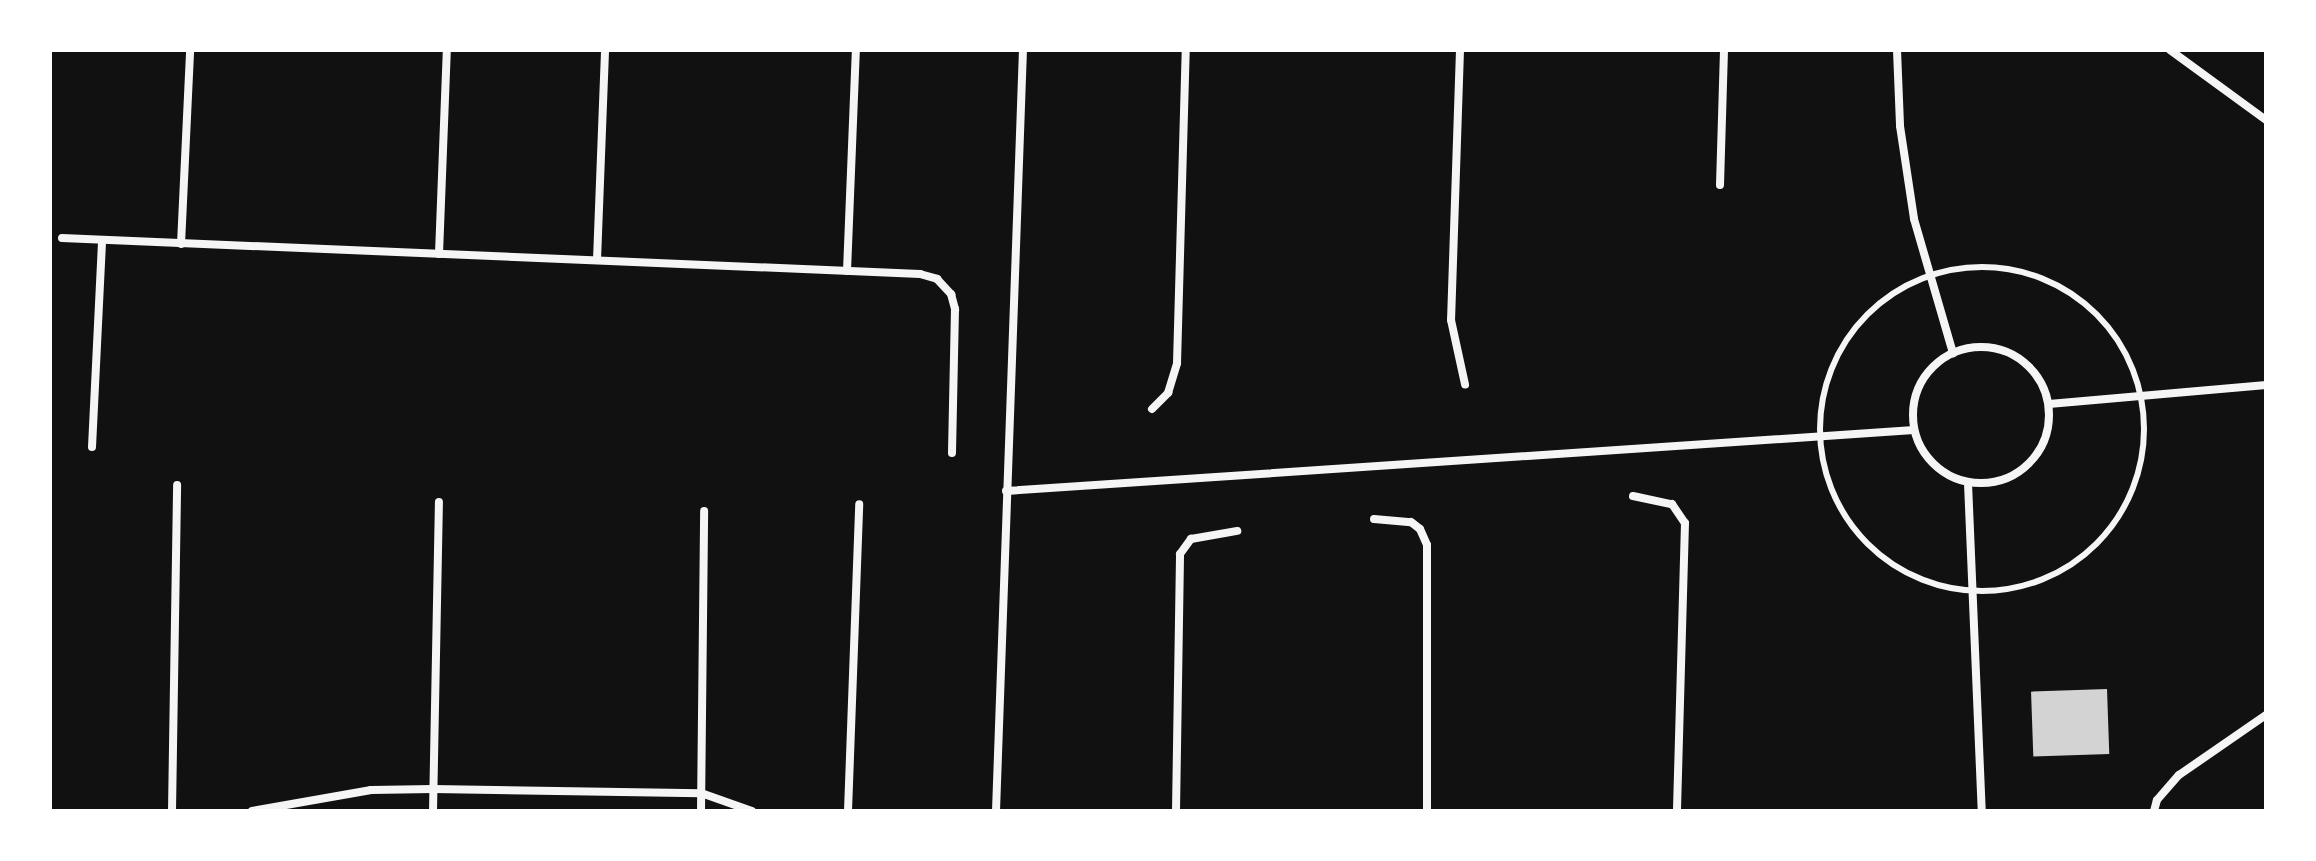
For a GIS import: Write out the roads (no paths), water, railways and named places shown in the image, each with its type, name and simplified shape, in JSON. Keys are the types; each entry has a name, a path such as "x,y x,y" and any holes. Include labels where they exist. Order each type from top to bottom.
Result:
{"street":[{"path":"181,244 190,50"},
{"path":"439,254 447,50"},
{"path":"597,260 605,50"},
{"path":"847,271 856,50"},
{"path":"996,811 1023,50"},
{"path":"1152,409 1168,393 1177,363 1186,50"},
{"path":"1460,50 1451,320 1465,384"},
{"path":"1720,185 1724,50"},
{"path":"1897,50 1905,157 1914,219 1953,353"},
{"path":"2170,50 2266,120"},
{"path":"62,238 920,274 937,279 951,294 955,309 952,453"},
{"path":"92,447 102,240"},
{"path":"1973,347 1994,348 2014,355 2031,367 2043,384 2049,404 2049,426 2043,447 2029,464 2001,480 1968,483 1933,465 1914,430 1916,393 1931,370 1953,353 1973,347"},
{"path":"2049,404 2266,385"},
{"path":"1006,491 1914,430"},
{"path":"1968,483 1982,811"},
{"path":"172,811 177,485"},
{"path":"1633,496 1672,504 1685,523 1677,811"},
{"path":"433,811 439,502"},
{"path":"848,811 859,504"},
{"path":"701,811 704,511"},
{"path":"1374,519 1411,522 1420,529 1427,545 1427,811"},
{"path":"1176,811 1180,554 1191,539 1237,531"},
{"path":"2154,811 2157,800 2179,775 2266,715"},
{"path":"252,811 371,790 433,789 701,793 752,811"}],"lane":[{"path":"1999,266 2065,287 2116,333 2144,396 2142,470 2107,536 2047,580 1973,593 1915,578 1865,544 1831,495 1817,436 1829,367 1870,309 1930,273 1999,266"}]}
